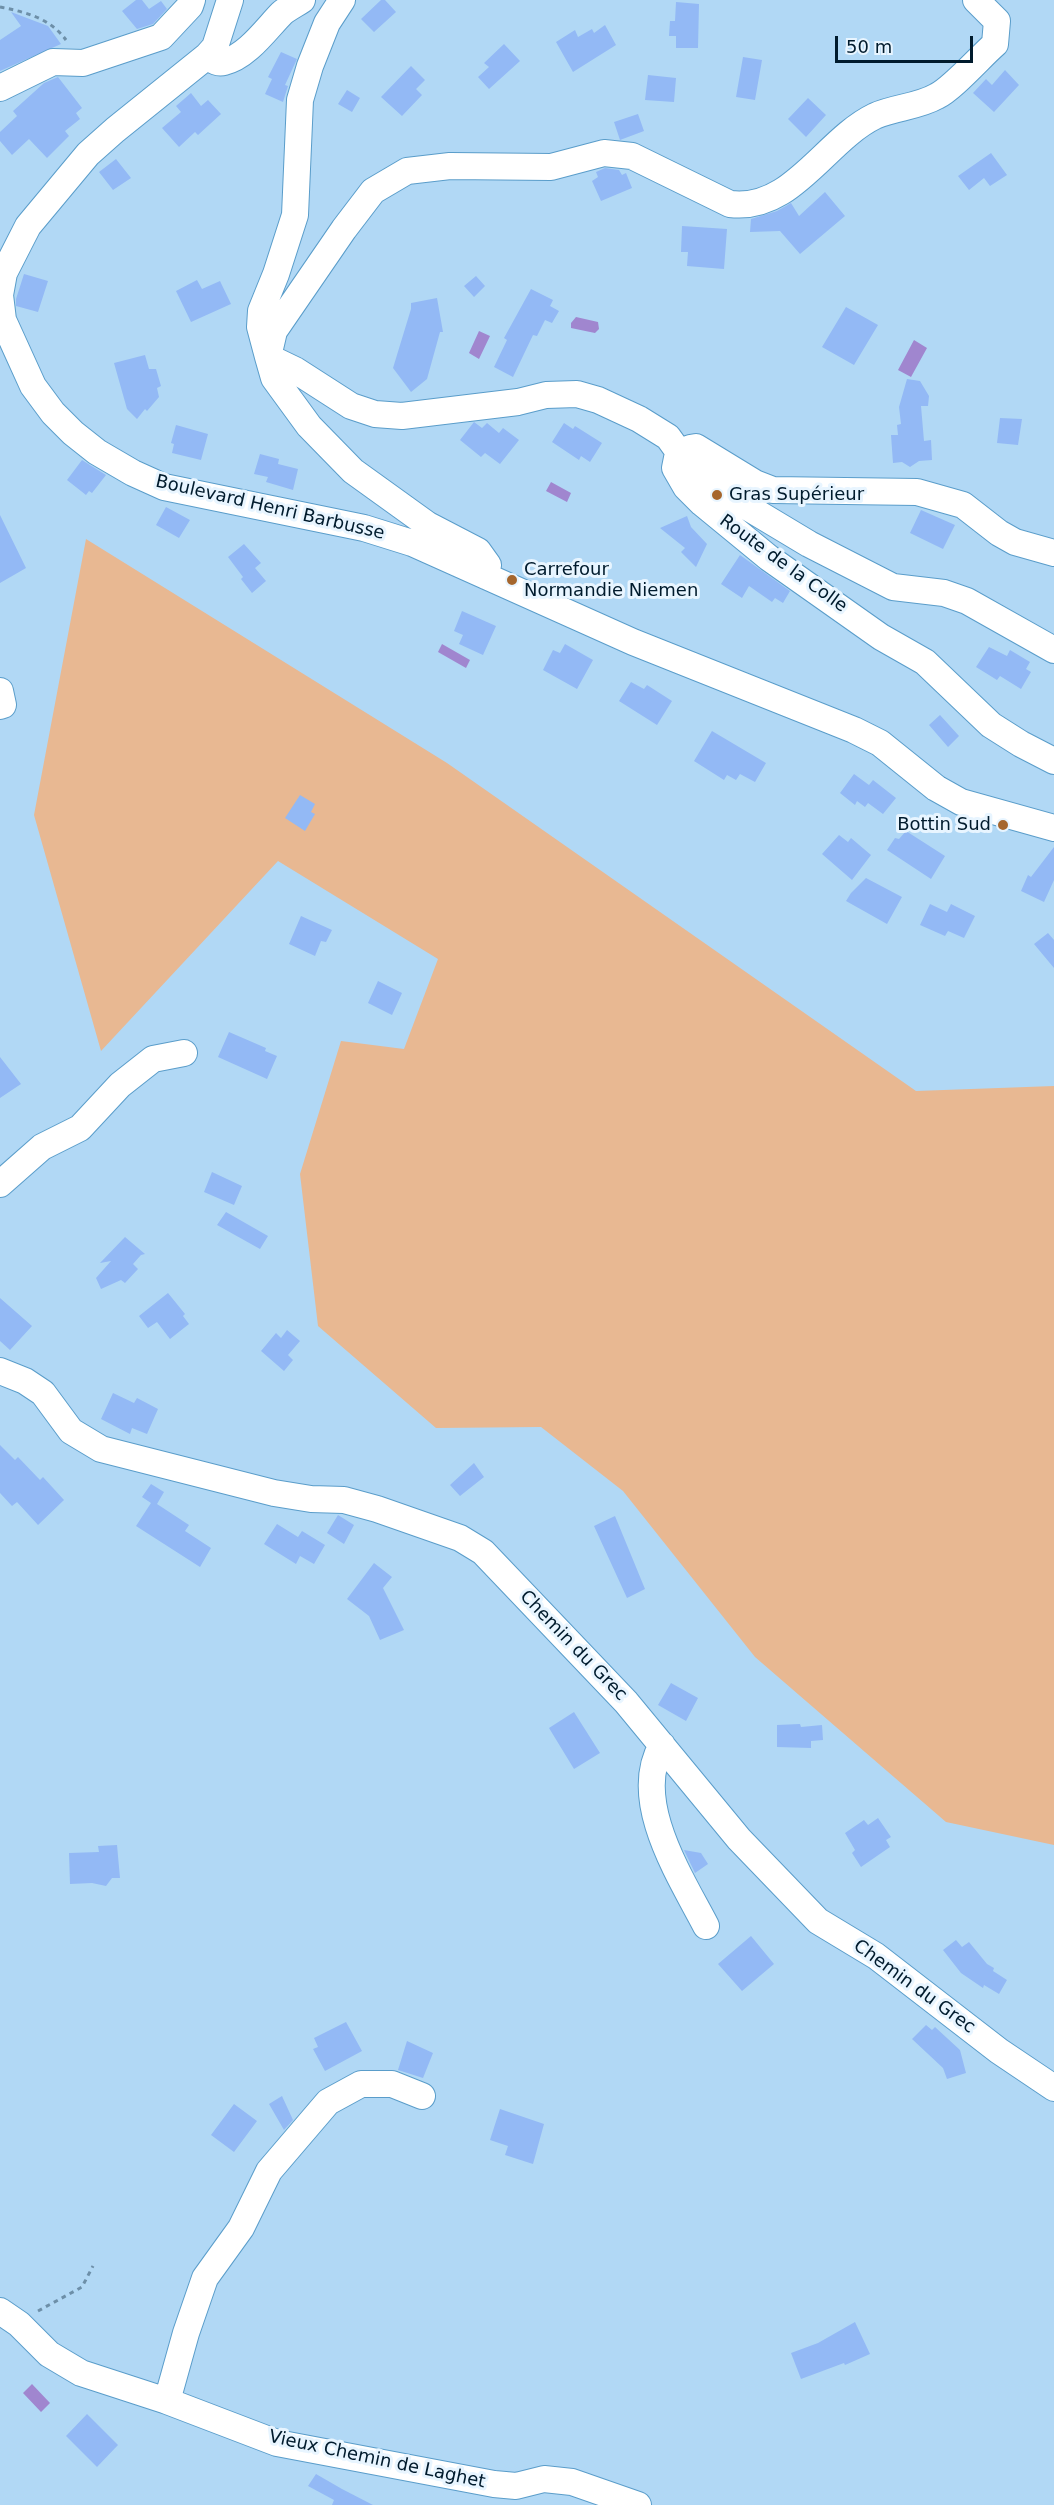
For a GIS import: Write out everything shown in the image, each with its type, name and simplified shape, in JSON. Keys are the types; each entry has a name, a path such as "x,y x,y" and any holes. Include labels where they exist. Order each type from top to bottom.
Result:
{"street":[{"path":"0,88 53,62 83,63 161,37 190,6 192,0"},
{"name":"Boulevard Henri Barbusse","path":"230,0 215,47 88,154 60,185 23,233 4,273 0,295 3,320 33,386 52,413 97,452 133,473 164,487 364,528 412,543 633,642 854,730 880,743 936,788 961,802 1054,828"},
{"path":"207,56 217,62 225,62 234,58 265,34 283,12 302,0"},
{"path":"342,0 327,23 310,66 300,100 295,215 261,311 260,327 267,357 274,378 309,426 353,471 428,525 478,551 488,565 486,576"},
{"path":"267,357 274,331 344,229 373,191 407,171 450,166 551,167 604,153 632,156 730,204 745,206 769,200 820,161 848,135 875,116 938,96 995,44 997,21 976,0"},
{"path":"267,357 295,370 351,406 375,414 402,416 518,402 546,395 577,394 598,400 639,418 668,437 681,455 690,448 696,447 755,483 773,490 917,492 963,505 999,533 1015,542 1054,553"},
{"name":"Route de la Colle","path":"1054,650 967,601 944,593 893,587 809,544 739,502 690,458 681,455 675,462 678,476 686,487 710,510 769,558 881,637 925,662 991,725 1054,761"},
{"path":"0,691 3,705 0,706"},
{"path":"0,1184 42,1147 80,1128 120,1085 153,1059 184,1053"},
{"name":"Chemin du Grec","path":"0,1371 25,1381 44,1393 71,1431 101,1449 274,1493 311,1499 344,1500 460,1538 483,1552 626,1702 739,1839 818,1921 876,1956 999,2051 1054,2088"},
{"path":"662,1745 653,1759 651,1778 653,1805 668,1853 706,1926"},
{"path":"166,2401 205,2278 241,2228 269,2170 327,2102 361,2084 392,2084 422,2096"},
{"name":"Vieux Chemin de Laghet","path":"10,2318 49,2354 81,2373 166,2401 277,2443 495,2484 516,2486 544,2479 572,2482 638,2505"}],"path":[{"path":"0,7 34,14 62,34 83,63"},
{"path":"10,2318 82,2287 93,2266"}],"shaded area":[{"path":"576,317 598,322 599,329 595,333 571,328 571,323"},
{"path":"479,331 490,336 479,359 469,353"},
{"path":"914,340 927,348 911,377 898,370"},
{"path":"551,482 571,493 567,502 546,491"},
{"path":"86,539 447,763 916,1091 1054,1086 1054,1845 946,1822 755,1657 623,1491 541,1427 436,1428 318,1326 300,1174 341,1041 404,1049 438,959 278,861 101,1051 34,815"},
{"path":"442,644 470,660 466,668 438,652"},
{"path":"32,2384 50,2403 41,2412 23,2393"}],"building":[{"path":"136,0 142,0 149,9 161,1 167,9 153,24 137,29 122,11"},
{"path":"381,0 385,0 396,12 374,32 361,19"},
{"path":"676,2 699,4 698,48 676,48 676,36 669,36 670,21 675,21"},
{"path":"11,12 48,26 61,44 0,71 0,40 21,26"},
{"path":"605,25 616,45 573,72 556,42 575,30 578,37 592,29 594,33"},
{"path":"504,44 520,61 489,89 478,77 489,67 484,63"},
{"path":"281,52 297,59 285,85 288,86 283,102 265,94 272,79 268,77"},
{"path":"743,57 762,60 755,100 736,97"},
{"path":"411,66 425,80 416,89 422,95 402,116 381,97"},
{"path":"1005,70 1019,85 994,112 973,93 986,79 992,85"},
{"path":"648,75 676,78 674,102 645,100"},
{"path":"58,77 82,108 76,113 80,119 65,131 69,136 47,158 29,139 12,155 0,141 0,132 17,116 13,111 44,83"},
{"path":"347,90 360,98 352,112 338,104"},
{"path":"191,93 201,106 208,100 221,114 198,135 195,132 179,147 162,128 181,112 176,106"},
{"path":"808,98 826,115 806,137 788,119"},
{"path":"638,114 644,131 620,140 614,122"},
{"path":"991,153 1007,175 990,186 984,178 969,190 958,176"},
{"path":"116,159 131,178 113,190 99,172"},
{"path":"605,168 619,170 622,175 626,173 632,188 601,201 592,181 598,177 596,172"},
{"path":"825,192 845,216 800,254 780,231 750,232 751,219 777,211 791,203 799,216"},
{"path":"682,226 727,229 724,269 687,266 688,252 681,252"},
{"path":"24,274 48,281 38,312 16,306"},
{"path":"476,276 485,286 474,297 464,286"},
{"path":"197,280 202,289 220,281 231,304 191,322 176,291"},
{"path":"531,289 553,300 550,306 559,311 552,323 545,320 537,336 533,335 513,377 494,367 507,340 504,338"},
{"path":"437,298 443,332 440,332 427,379 411,392 393,368 411,303"},
{"path":"846,307 878,325 854,365 822,347"},
{"path":"145,355 149,369 156,369 161,386 157,388 159,397 137,419 127,409 114,363"},
{"path":"907,379 920,381 929,396 928,406 921,406 924,441 931,440 932,460 919,461 910,467 902,462 893,463 891,435 898,435 897,425 901,424 899,407"},
{"path":"1000,418 1022,419 1018,445 997,443"},
{"path":"474,422 482,428 487,423 499,433 503,428 519,440 500,464 485,453 481,457 460,440"},
{"path":"564,423 573,429 575,426 602,443 590,462 581,456 579,460 552,442"},
{"path":"176,425 208,434 201,460 172,453 174,444 171,443"},
{"path":"260,454 279,459 278,464 298,469 293,490 266,482 268,477 254,474"},
{"path":"82,460 106,475 92,493 89,491 86,495 67,480"},
{"path":"166,507 190,520 179,538 156,525"},
{"path":"921,510 955,525 943,549 910,533"},
{"path":"0,515 26,568 0,583"},
{"path":"687,516 691,527 707,544 696,567 681,552 685,548 660,528"},
{"path":"244,544 261,563 255,568 266,581 252,593 228,557"},
{"path":"740,555 790,591 783,603 775,598 772,602 749,586 742,598 721,584"},
{"path":"462,611 496,626 483,655 459,644 463,635 454,631"},
{"path":"565,644 593,660 577,689 543,670 553,650 560,653"},
{"path":"989,647 1007,656 1010,650 1030,662 1026,669 1031,672 1021,689 1000,676 997,680 976,667"},
{"path":"631,682 644,689 647,685 672,701 657,725 619,701"},
{"path":"940,715 959,736 948,747 929,725"},
{"path":"712,731 766,763 755,782 740,774 736,780 727,775 724,780 694,761"},
{"path":"854,774 869,785 873,780 896,798 883,814 868,803 865,807 857,801 855,805 840,793"},
{"path":"300,795 315,804 311,812 315,814 305,831 285,818"},
{"path":"906,831 945,856 931,879 887,850 895,838 899,839"},
{"path":"839,835 848,842 851,838 871,855 852,880 822,854"},
{"path":"1054,847 1054,880 1044,902 1021,891 1028,875 1031,877"},
{"path":"866,878 902,897 887,924 846,901"},
{"path":"930,904 947,912 951,904 975,916 964,938 948,931 945,936 920,925"},
{"path":"301,916 332,930 326,942 321,941 315,956 289,944"},
{"path":"1048,933 1054,940 1054,968 1034,944"},
{"path":"378,981 402,993 392,1015 368,1003"},
{"path":"229,1032 266,1048 265,1051 277,1056 267,1079 218,1057"},
{"path":"0,1057 21,1084 0,1098"},
{"path":"212,1172 242,1186 234,1205 204,1192"},
{"path":"226,1212 268,1236 260,1249 217,1225"},
{"path":"125,1237 145,1254 133,1264 138,1269 125,1283 121,1280 101,1289 96,1278 111,1261 100,1263"},
{"path":"168,1293 185,1314 183,1316 189,1324 170,1339 157,1322 148,1328 139,1316"},
{"path":"0,1298 32,1326 10,1350 0,1341"},
{"path":"287,1330 300,1341 288,1355 293,1360 284,1371 261,1351 276,1333 281,1338"},
{"path":"113,1393 134,1403 137,1398 158,1409 147,1434 132,1428 130,1434 101,1419"},
{"path":"0,1445 15,1460 18,1457 40,1480 43,1477 64,1500 38,1525 17,1502 12,1506 0,1493"},
{"path":"474,1463 484,1477 460,1496 450,1485"},
{"path":"151,1484 164,1492 157,1504 189,1525 185,1531 211,1548 200,1567 136,1526 151,1503 142,1497"},
{"path":"338,1515 354,1525 344,1544 327,1533"},
{"path":"615,1516 645,1589 627,1598 594,1526"},
{"path":"277,1524 298,1537 302,1531 325,1545 314,1564 300,1556 296,1564 264,1544"},
{"path":"374,1563 392,1577 383,1588 404,1630 380,1640 369,1616 347,1599"},
{"path":"671,1683 698,1698 686,1721 658,1705"},
{"path":"574,1712 600,1753 574,1769 549,1728"},
{"path":"800,1724 801,1727 822,1725 823,1740 811,1741 811,1748 777,1747 777,1725"},
{"path":"878,1818 891,1837 886,1840 890,1847 861,1867 852,1853 855,1850 845,1833 864,1820 868,1825"},
{"path":"117,1845 120,1878 112,1878 106,1886 92,1883 70,1884 69,1853 99,1852 98,1846"},
{"path":"684,1850 701,1853 708,1864 695,1873"},
{"path":"751,1936 774,1964 742,1991 718,1964"},
{"path":"956,1940 962,1947 969,1942 987,1964 994,1968 993,1971 1007,1980 999,1994 984,1985 983,1988 961,1973 943,1950"},
{"path":"346,2022 362,2051 325,2071 313,2049 318,2047 314,2038"},
{"path":"926,2025 932,2030 935,2027 960,2050 966,2073 947,2079 943,2068 912,2039"},
{"path":"407,2041 433,2053 423,2078 398,2070"},
{"path":"282,2096 293,2120 284,2130 269,2104"},
{"path":"234,2104 257,2121 234,2152 211,2135"},
{"path":"500,2109 544,2124 533,2164 505,2155 508,2146 490,2140"},
{"path":"855,2322 870,2354 845,2365 844,2363 801,2379 791,2353 818,2343"},
{"path":"87,2414 118,2445 97,2467 66,2436"},
{"path":"316,2474 373,2505 332,2505 334,2500 308,2486"}],"place":[{"name":"Gras Supérieur","path":"717,495"},
{"name":"Carrefour Normandie Niemen","path":"512,580"},
{"name":"Bottin Sud","path":"1003,825"}]}
